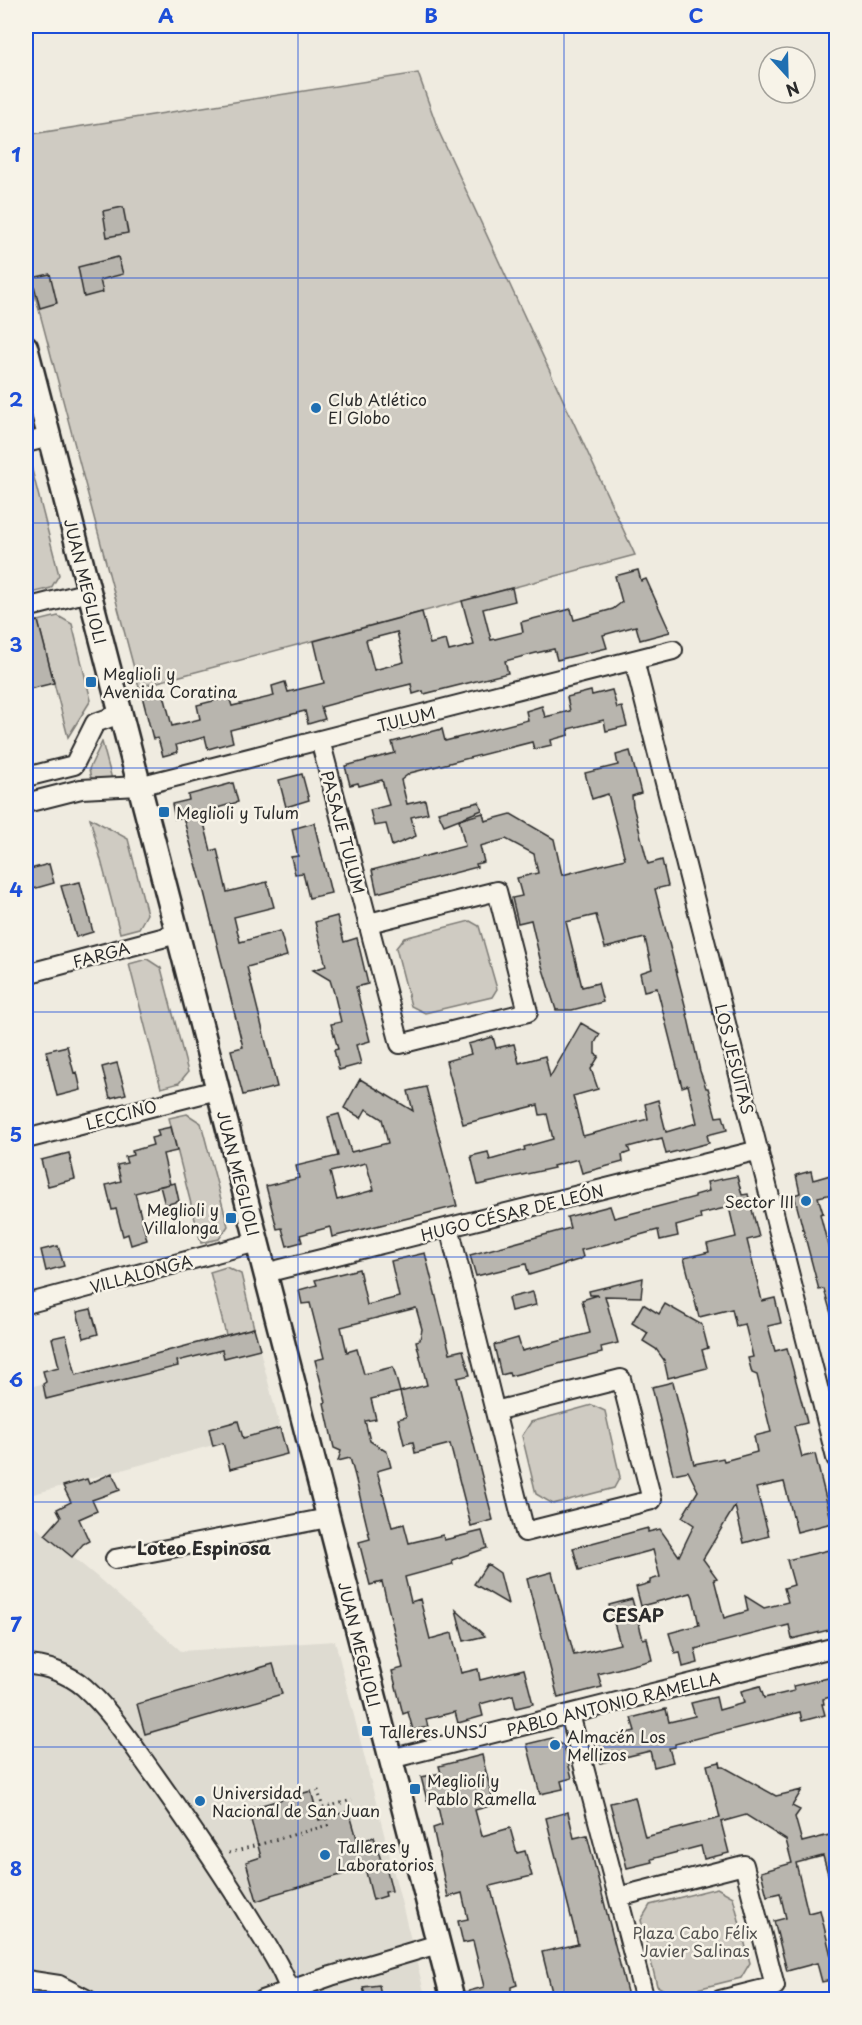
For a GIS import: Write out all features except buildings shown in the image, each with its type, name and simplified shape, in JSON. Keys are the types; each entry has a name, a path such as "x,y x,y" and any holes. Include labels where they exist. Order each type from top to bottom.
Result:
{"main road":[{"name":"JUAN MEGLIOLI","path":"26,347 453,2000"}],"street":[{"path":"26,443 49,437"},
{"path":"26,608 89,592"},
{"name":"TULUM","path":"26,803 81,789 139,786 673,650"},
{"name":"LOS JESUITAS","path":"634,660 837,1458"},
{"path":"81,789 74,765 95,723 120,714"},
{"name":"PASAJE TULUM","path":"320,740 400,1044 528,1012 497,891 369,923"},
{"path":"26,777 74,765"},
{"name":"FARGA","path":"26,974 177,934"},
{"name":"LECCINO","path":"26,1140 217,1089"},
{"name":"HUGO CÉSAR DE LEÓN","path":"265,1273 759,1150"},
{"path":"449,1227 495,1412 525,1532 652,1500 621,1379 495,1412"},
{"name":"VILLALONGA","path":"26,1304 257,1242"},
{"path":"115,1559 328,1518"},
{"name":"PABLO ANTONIO RAMELLA","path":"390,1759 837,1647"},
{"path":"26,1665 35,1665 64,1674 83,1686 110,1714 213,1858 270,1950 292,1994"},
{"path":"570,1714 645,2000"},
{"path":"618,1897 744,1865 775,1986 720,2000"},
{"path":"262,2000 292,1994 438,1944"},
{"path":"26,1980 59,1985 88,2000"}],"path":[{"path":"213,1858 328,1825 317,1787"},
{"path":"323,1808 352,1800"}],"shaded area":[{"path":"254,1328 280,1427 26,1496 26,1388"},
{"name":"Universidad Nacional de San Juan","path":"26,1519 96,1576 181,1651 335,1641 426,1999 26,1999"}],"green space":[{"name":"Club Atlético El Globo","path":"418,73 439,132 635,555 139,687 26,261 26,135"},
{"path":"26,464 31,466 59,575 51,588 31,593 26,571"},
{"path":"58,616 72,624 91,700 68,737 38,621"},
{"path":"102,742 113,783 91,778 89,769"},
{"path":"90,818 128,839 147,914 139,928 120,933"},
{"path":"470,921 479,926 497,989 492,997 425,1013 411,1006 396,948 404,938"},
{"path":"147,959 161,968 188,1072 179,1083 161,1088 129,964"},
{"path":"187,1114 201,1123 228,1226 219,1239 201,1243 169,1118"},
{"path":"226,1267 241,1274 254,1328 226,1335 210,1272"},
{"path":"592,1405 605,1411 620,1477 614,1488 553,1504 536,1494 522,1436 531,1422"},
{"name":"Plaza Cabo Félix Javier Salinas","path":"717,1888 733,1897 750,1963 741,1978 673,1995 657,1986 641,1920 650,1905"}],"place":[{"name":"Club Atlético El Globo","path":"316,408"},
{"name":"Meglioli y Avenida Coratina","path":"91,682"},
{"name":"Meglioli y Tulum","path":"164,812"},
{"name":"Sector III","path":"806,1201"},
{"name":"Meglioli y Villalonga","path":"231,1218"},
{"name":"Talleres UNSJ","path":"367,1731"},
{"name":"Almacén Los Mellizos","path":"555,1745"},
{"name":"Meglioli y Pablo Ramella","path":"415,1789"},
{"name":"Universidad Nacional de San Juan","path":"200,1801"},
{"name":"Talleres y Laboratorios","path":"325,1855"}],"district":[{"name":"Loteo Espinosa","path":"204,1547"},
{"name":"CESAP","path":"633,1614"}]}
